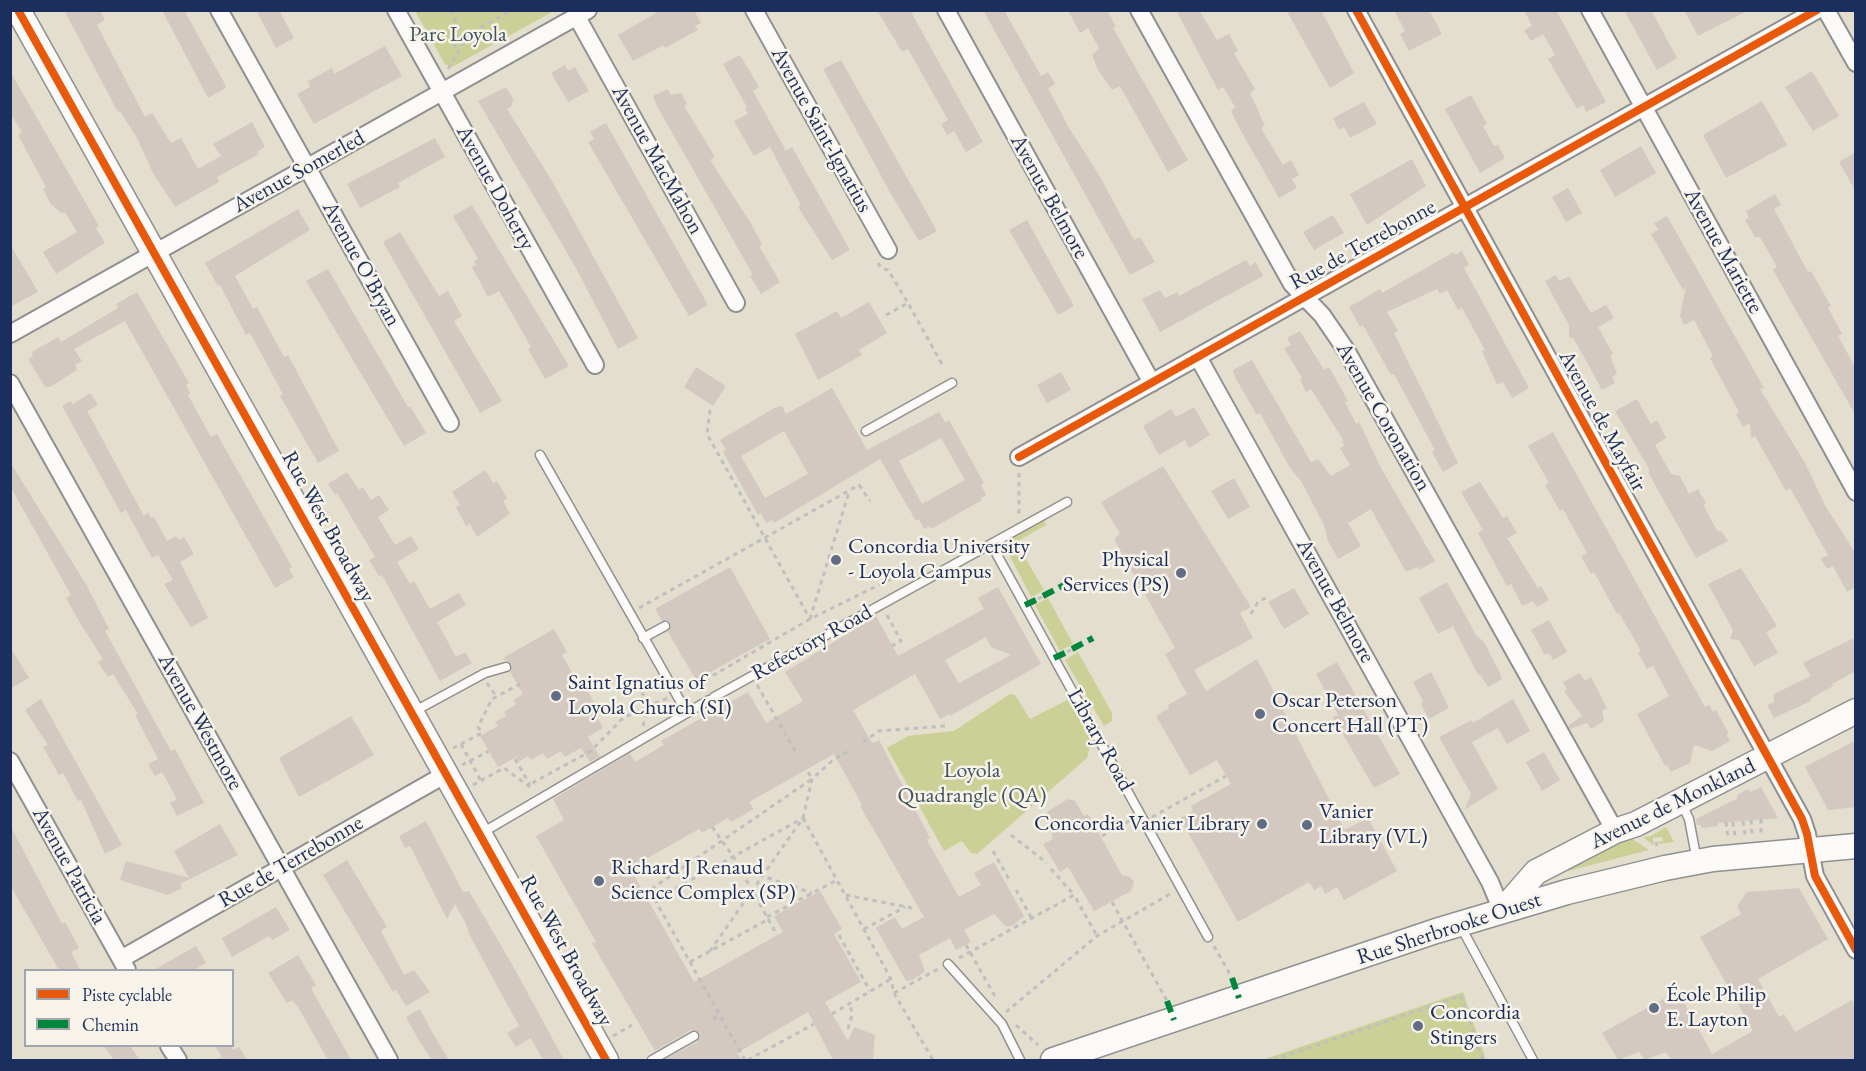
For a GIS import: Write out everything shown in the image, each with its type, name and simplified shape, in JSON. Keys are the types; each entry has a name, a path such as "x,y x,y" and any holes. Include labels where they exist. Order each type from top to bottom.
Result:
{"street":[{"name":"Rue West Broadway","path":"18,10 412,713 454,770 480,834 606,1060"},
{"name":"Avenue O'Bryan","path":"219,10 450,423"},
{"name":"Avenue Doherty","path":"396,10 595,365"},
{"name":"Avenue Saint-Ignatius","path":"753,10 883,257"},
{"name":"Avenue Belmore","path":"946,10 1152,382"},
{"name":"Avenue Coronation","path":"1139,10 1292,284 1322,315 1346,350 1615,831"},
{"name":"Avenue de Mayfair","path":"1356,10 1804,824 1816,880 1856,950"},
{"name":"Avenue Mariette","path":"1590,10 1856,492"},
{"name":"Rue de Terrebonne","path":"1019,465 1152,382 1817,10"},
{"path":"1826,10 1856,63"},
{"name":"Avenue Somerled","path":"10,334 583,14"},
{"name":"Avenue MacMahon","path":"583,14 736,303"},
{"name":"Avenue Belmore","path":"1198,357 1490,882 1502,910"},
{"name":"Avenue Westmore","path":"10,383 389,1060"},
{"name":"Avenue de Monkland","path":"1502,910 1536,872 1615,831 1636,824 1856,711"},
{"name":"Avenue Patricia","path":"10,761 124,965"},
{"name":"Rue de Terrebonne","path":"124,965 282,867 454,770"},
{"name":"Rue Sherbrooke Ouest","path":"1045,1053 1087,1055 1460,923 1638,874 1697,862 1856,846"},
{"path":"170,1047 178,1060"}],"lane":[{"path":"866,431 952,383"},
{"path":"540,455 687,713"},
{"name":"Refectory Road","path":"480,834 711,698 1067,502"},
{"name":"Library Road","path":"991,544 1208,937"},
{"path":"644,638 665,626"},
{"path":"412,713 485,673 506,667"},
{"path":"1681,801 1689,819 1697,862"},
{"path":"1460,923 1533,1060"},
{"path":"948,964 1002,1024 1020,1060"},
{"path":"652,1060 694,1036"}],"path":[{"path":"450,10 459,27 454,47 458,52"},
{"path":"448,69 468,35 513,10"},
{"path":"883,257 881,268 888,270 944,366"},
{"path":"886,315 908,303"},
{"path":"710,410 707,435 810,619"},
{"path":"1019,465 1019,527"},
{"path":"636,610 859,485 870,501"},
{"path":"810,619 850,490"},
{"path":"705,680 810,619 891,579"},
{"path":"872,588 876,596"},
{"path":"1038,599 1043,596"},
{"path":"1251,614 1258,602 1269,596"},
{"path":"884,610 901,641 892,646"},
{"path":"1067,652 1072,649"},
{"path":"751,676 797,754"},
{"path":"485,683 489,684 496,696"},
{"path":"453,748 482,733 478,727 489,703 496,696 522,683"},
{"path":"683,692 699,684"},
{"path":"642,693 649,706 643,728"},
{"path":"473,785 504,768 528,788 530,784 597,746 623,718 669,698"},
{"path":"863,742 879,731 945,726"},
{"path":"461,744 481,781"},
{"path":"597,746 601,752"},
{"path":"454,770 489,751"},
{"path":"644,894 849,751"},
{"path":"515,759 530,784"},
{"path":"710,951 803,818 812,779 807,770"},
{"path":"1146,821 1226,776"},
{"path":"803,818 655,900 719,1015 747,1060 814,1024"},
{"path":"803,818 891,979 894,993 933,1060"},
{"path":"1761,819 1761,833"},
{"path":"1750,820 1752,834"},
{"path":"1743,821 1745,835"},
{"path":"1102,836 1128,822"},
{"path":"1726,822 1728,837"},
{"path":"1733,822 1735,836"},
{"path":"712,827 720,842 734,856 777,935"},
{"path":"1011,835 1047,863"},
{"path":"993,851 1010,881"},
{"path":"740,869 812,892"},
{"path":"1051,869 1074,894 1097,936"},
{"path":"690,962 838,879"},
{"path":"1045,1053 1004,1013 1097,936 1182,887"},
{"path":"1016,890 1032,918"},
{"path":"894,993 1074,894"},
{"path":"846,895 912,908"},
{"path":"1112,902 1167,1001"},
{"path":"864,929 905,907"},
{"path":"839,935 870,991"},
{"path":"1208,937 1232,978"},
{"path":"966,945 999,1003"},
{"path":"832,1014 891,979"},
{"path":"1273,1060 1461,996 1483,1060"},
{"path":"848,1029 852,1015 850,1003"},
{"path":"713,1019 719,1015"},
{"path":"613,1036 632,1025"}],"green space":[{"name":"Parc Loyola","path":"415,11 554,11 452,67 445,64"},
{"path":"1044,519 1046,525 1016,542 1044,590 1031,597 1004,545 1010,537"},
{"path":"1048,598 1073,644 1060,651 1035,605"},
{"path":"1078,652 1112,713 1112,721 1104,726 1065,660"},
{"name":"Loyola Quadrangle (QA)","path":"1010,694 1015,695 1030,719 1069,699 1092,738 1087,758 977,854 971,853 962,841 944,851 887,748 908,736 954,731"},
{"path":"1666,827 1674,842 1659,844 1658,842 1663,841 1662,837 1653,838 1654,846 1643,837 1651,836"},
{"path":"1631,838 1649,850 1564,872 1562,870"},
{"name":"Concordia Stingers","path":"1463,992 1486,1060 1262,1060"}],"building":[{"path":"64,10 100,10 105,20 97,25 145,117 152,113 171,143 181,138 198,169 221,156 213,144 252,122 265,147 257,152 259,154 217,177 219,182 175,207 153,173 137,138 120,111 118,112"},
{"path":"162,10 184,10 226,86 224,89 208,98"},
{"path":"256,10 279,10 294,38 276,48"},
{"path":"661,10 694,10 701,23 695,26 698,30 665,48 664,45 633,61 618,35"},
{"path":"877,10 910,10 983,142 966,152 954,131 947,135 941,124 948,120 920,70 908,49 902,52"},
{"path":"983,10 1004,10 1041,76 1048,72 1055,84 1048,88 1069,128 1099,175 1134,240 1140,237 1155,262 1130,275"},
{"path":"1068,10 1107,10 1116,27 1113,28 1188,160 1168,172 1120,86 1112,90 1098,70 1092,55 1099,48 1088,28 1080,33"},
{"path":"1176,10 1199,10 1217,40 1229,34 1238,51 1234,53 1255,89 1250,93 1265,126 1261,128 1283,165 1291,160 1299,175 1292,179 1297,188 1279,198 1231,111 1235,107 1223,87 1218,90"},
{"path":"1286,10 1321,10 1354,73 1330,88"},
{"path":"1394,10 1429,10 1442,34 1409,51 1400,34 1405,31"},
{"path":"1524,10 1556,10 1606,102 1586,112 1583,105 1577,109 1548,59 1555,55 1543,34 1531,41 1524,30 1532,26"},
{"path":"1624,10 1651,10 1677,58 1657,70"},
{"path":"1684,10 1749,10 1698,36"},
{"path":"385,46 402,76 314,124 297,94 310,87 308,81 332,68 334,74"},
{"path":"740,55 759,87 753,91 786,151 792,147 850,250 832,260 798,207 801,206 770,147 754,156 734,121 748,114 745,108 747,107 723,64"},
{"path":"841,60 937,231 919,241 823,69"},
{"path":"565,65 568,71 575,67 589,91 568,102 551,73"},
{"path":"10,71 99,226 96,228 105,243 56,274 43,252 77,232 65,212 61,213 50,203 43,189 46,187 18,135 22,132 10,113"},
{"path":"1812,71 1839,116 1813,131 1785,87"},
{"path":"506,87 514,100 511,102 513,105 507,109 552,181 638,338 618,349 576,268 478,101"},
{"path":"667,89 671,95 681,93 687,104 684,106 715,157 710,160 750,222 762,244 759,246 780,282 761,294 750,276 753,275 657,106 653,96"},
{"path":"1471,95 1487,124 1483,126 1494,146 1498,145 1505,158 1480,173 1445,109"},
{"path":"1762,101 1787,145 1726,178 1703,135"},
{"path":"1364,102 1377,124 1350,138 1344,127 1339,130 1333,118"},
{"path":"606,123 708,305 689,316 588,142 594,139 590,132"},
{"path":"435,138 445,157 398,183 400,187 360,208 347,184"},
{"path":"1641,146 1656,173 1615,197 1600,170"},
{"path":"1856,152 1856,192 1839,162"},
{"path":"1412,159 1426,186 1367,225 1350,194"},
{"path":"1568,188 1582,213 1566,222 1552,197"},
{"path":"1775,194 1781,205 1774,209 1808,272 1811,271 1831,306 1828,308 1842,334 1838,336 1856,369 1856,416 1773,270 1777,267 1764,244 1760,237 1755,237 1745,220 1749,218 1746,211"},
{"path":"472,205 569,366 545,379 528,349 531,347 499,291 488,297 472,267 476,265 474,261 478,259 453,216"},
{"path":"298,209 310,230 235,276 253,309 257,307 284,357 288,355 339,451 318,463 280,396 283,394 250,333 246,335 220,285 218,286 205,263"},
{"path":"1333,215 1344,233 1314,250 1303,232"},
{"path":"1667,216 1764,388 1760,389 1805,463 1826,507 1856,554 1856,587 1847,592 1833,566 1827,569 1821,559 1828,555 1790,488 1786,491 1755,436 1751,438 1750,423 1743,427 1736,414 1739,412 1710,358 1713,356 1694,320 1684,325 1680,316 1686,287 1683,290 1651,234 1658,230 1654,223"},
{"path":"1027,220 1074,306 1058,315 1009,230"},
{"path":"400,232 439,296 448,291 462,316 454,321 502,401 480,413 383,242"},
{"path":"10,244 38,292 10,307"},
{"path":"1462,251 1469,265 1464,268 1529,388 1512,398 1503,382 1497,385 1482,351 1485,350 1462,308 1458,310 1447,290 1440,294 1437,289 1387,312 1398,331 1394,333 1458,463 1443,472 1432,452 1435,450 1394,374 1391,375 1363,325 1360,327 1349,307 1380,289 1382,293 1454,252 1455,255"},
{"path":"1246,260 1250,266 1256,262 1263,276 1160,332 1142,299 1160,290 1165,298 1177,292 1179,296"},
{"path":"328,269 408,407 410,406 426,433 404,446 306,281"},
{"path":"1556,275 1559,281 1569,276 1591,313 1606,305 1614,318 1598,327 1613,354 1610,356 1617,374 1612,377 1615,383 1602,390 1574,339 1569,337 1569,325 1545,281"},
{"path":"137,292 189,383 186,385 190,393 188,395 211,437 217,434 292,567 289,569 294,577 275,588 125,321 74,349 82,361 75,365 77,370 50,387 45,387 28,359 33,356 32,352 58,337 61,342 118,308 116,304"},
{"path":"869,302 887,333 859,350 862,355 818,380 795,334 837,311 841,318"},
{"path":"1300,331 1324,370 1329,367 1348,401 1345,402 1356,424 1359,422 1381,468 1435,561 1419,570 1418,567 1406,572 1371,509 1348,523 1361,546 1338,559 1328,541 1324,525 1301,481 1290,468 1260,413 1257,415 1236,379 1233,370 1252,360 1311,462 1318,459 1331,476 1350,465 1340,448 1344,446 1342,438 1311,389 1306,392 1300,380 1302,378 1284,348 1291,345 1287,338"},
{"path":"696,367 726,386 713,406 684,387"},
{"path":"1061,372 1071,390 1047,403 1037,385"},
{"path":"832,388 867,450 939,412 945,422 949,420 984,483 981,485 986,495 981,498 982,500 931,529 929,526 924,529 919,519 916,521 880,459 774,523 772,520 766,523 761,513 758,515 723,452 726,450 720,440 776,407 782,406 786,414","holes":["784,431 808,474 765,498 741,456","941,438 965,480 922,504 899,461"]},
{"path":"90,393 98,405 87,411 144,516 148,513 151,518 154,517 167,541 176,536 179,540 184,537 194,554 180,562 208,618 191,627 164,584 173,580 158,555 152,558 126,510 121,513 62,406 70,401 73,404"},
{"path":"1637,399 1651,424 1657,420 1666,438 1655,445 1671,474 1680,476 1689,494 1698,489 1706,503 1703,505 1718,532 1721,531 1728,541 1696,558 1615,411"},
{"path":"1194,407 1210,435 1189,448 1185,440 1159,455 1143,426 1171,409 1176,417"},
{"path":"1553,432 1705,707 1709,705 1713,712 1716,710 1729,734 1726,735 1730,741 1712,751 1694,745 1690,763 1671,772 1667,765 1665,766 1637,714 1669,696 1653,666 1647,669 1638,653 1641,651 1619,613 1617,614 1594,572 1591,574 1581,556 1587,553 1563,509 1560,511 1545,485 1549,483 1528,446"},
{"path":"10,462 87,586 109,629 105,631 171,751 175,749 204,803 177,816 170,803 177,799 162,772 155,776 148,764 158,759 135,715 138,714 113,674 108,677 98,662 103,659 66,598 71,595 10,486"},
{"path":"1163,466 1251,607 1240,613 1253,638 1194,670 1206,691 1257,659 1345,830 1368,818 1397,871 1344,900 1337,887 1325,894 1321,886 1314,890 1309,882 1238,922 1180,818 1193,811 1191,806 1231,784 1217,760 1190,775 1156,716 1169,708 1168,705 1187,694 1165,654 1175,648 1114,539 1120,534 1101,502"},
{"path":"485,470 493,483 497,481 507,498 503,501 510,514 477,537 470,524 466,526 456,507 460,505 452,492"},
{"path":"347,472 359,490 363,487 371,500 379,495 389,510 378,517 395,545 411,536 419,549 397,562 410,584 414,581 430,609 459,593 466,605 437,622 456,657 465,652 472,663 440,681 382,575 379,576 369,560 375,557 337,493 335,495 328,484"},
{"path":"1234,478 1250,507 1228,519 1211,491"},
{"path":"1480,482 1503,518 1507,516 1517,533 1507,538 1538,588 1541,586 1549,600 1537,607 1533,601 1522,606 1511,584 1507,586 1478,533 1483,530 1461,492"},
{"path":"730,567 770,639 696,680 668,632 670,622 662,621 655,609"},
{"path":"1741,568 1777,626 1766,632 1778,653 1754,666 1739,640 1730,639 1733,630 1708,584"},
{"path":"1447,582 1499,671 1502,679 1488,687 1480,674 1478,675 1453,626 1438,634 1419,598"},
{"path":"998,587 1041,664 950,716 949,714 940,719 915,674 853,710 872,743 879,740 930,838 927,840 959,897 981,885 974,873 994,862 1024,916 1012,926 1005,926 994,914 964,930 971,942 956,950 950,938 919,955 925,971 913,980 906,981 876,928 895,917 902,929 924,917 860,806 862,805 834,754 749,802 754,809 731,822 728,818 702,833 699,829 630,868 694,982 783,932 774,916 820,891 842,929 834,934 861,982 825,1002 848,1041 854,1027 875,1035 873,1060 833,1060 808,1012 737,1053 742,1060 664,1060 697,1042 700,1033 691,1030 655,1051 592,943 596,942 536,836 564,820 553,799 630,753 635,762 664,745 661,741 748,692 766,723 803,701 785,672 876,616 898,656 984,609 978,598","holes":["986,637 991,647 1011,655 959,683 945,660"]},
{"path":"1294,588 1309,614 1284,629 1268,602"},
{"path":"1549,620 1567,652 1553,660 1549,653 1545,655 1531,630"},
{"name":"Saint Ignatius of Loyola Church (SI)","path":"554,629 567,652 562,655 577,681 583,682 598,710 595,714 603,728 588,737 600,757 590,762 581,748 565,757 561,751 547,759 543,753 531,760 528,756 518,762 516,757 498,767 480,736 498,726 495,722 506,716 504,712 516,704 514,700 523,694 510,672 512,665 503,658"},
{"path":"1856,637 1856,671 1832,684 1833,686 1810,699 1811,701 1774,718 1767,705 1774,702 1774,694 1811,676 1803,663"},
{"path":"10,647 29,678 10,689"},
{"path":"1337,662 1400,774 1374,788 1333,717 1338,715 1316,674"},
{"path":"1431,672 1449,708 1429,719 1413,682"},
{"path":"1580,673 1585,681 1591,677 1607,708 1602,711 1604,721 1591,729 1587,723 1570,729 1568,726 1582,716 1564,691 1567,689 1563,682"},
{"path":"41,699 122,845 105,854 81,800 78,801 63,773 59,775 43,747 48,745 25,710"},
{"path":"1513,699 1530,731 1507,744 1498,728 1472,742 1498,789 1465,809 1471,794 1439,737 1472,720 1473,723"},
{"path":"351,716 374,755 299,797 279,758"},
{"path":"1856,740 1856,807 1828,810 1805,767"},
{"path":"1544,752 1560,780 1542,791 1526,762"},
{"path":"1761,787 1778,818 1718,823 1718,826 1702,828 1697,825 1696,819 1738,798 1737,795 1748,789 1750,792"},
{"path":"1068,799 1075,801 1084,816 1088,814 1122,875 1130,877 1134,882 1131,891 1094,911 1068,867 1060,872 1043,844 1053,839 1051,834 1053,833 1045,818 1048,811"},
{"path":"426,821 463,892 469,891 564,1060 543,1060 531,1038 516,1047 507,1033 519,1026 470,936 466,924 455,904 447,919 410,846 405,848 399,836"},
{"path":"220,824 238,855 180,884 182,888 168,895 120,880 126,861 189,878 174,851"},
{"path":"10,825 62,924 65,922 79,948 71,952 80,969 58,969 10,885"},
{"path":"347,860 387,927 381,931 404,975 414,970 430,992 406,1006 396,990 393,992 323,875"},
{"path":"1799,888 1828,939 1758,979 1779,1017 1784,1014 1795,1032 1852,1000 1856,1007 1856,1060 1671,1060 1666,1052 1645,1060 1639,1052 1618,1060 1602,1033 1678,991 1712,1054 1753,1031 1700,937 1741,914 1737,906 1747,892"},
{"path":"276,907 290,930 272,940 269,936 232,957 222,938"},
{"path":"196,946 206,963 196,969 156,969"},
{"path":"298,955 316,985 311,988 351,1060 328,1060 298,1007 292,1000 287,1003 268,973"},
{"path":"420,1009 449,1060 432,1060 418,1039 406,1017"},
{"path":"105,1047 131,1047 140,1060 114,1060"},
{"path":"216,1047 231,1047 233,1050 239,1047 247,1060 215,1060 222,1057"}],"marked path":[{"path":"1043,596 1064,585"},
{"path":"1025,605 1038,599"},
{"path":"1072,649 1093,638"},
{"path":"1054,658 1067,652"},
{"path":"1232,978 1239,998"},
{"path":"1167,1001 1174,1020"}],"cycle path":[{"path":"18,10 606,1060"},
{"path":"1356,10 1802,819 1815,876 1856,950"},
{"path":"1019,457 1817,10"}],"place":[{"name":"Concordia University - Loyola Campus","path":"836,560"},
{"name":"Physical Services (PS)","path":"1181,573"},
{"name":"Saint Ignatius of Loyola Church (SI)","path":"556,696"},
{"name":"Oscar Peterson Concert Hall (PT)","path":"1260,714"},
{"name":"Concordia Vanier Library","path":"1262,824"},
{"name":"Vanier Library (VL)","path":"1307,825"},
{"name":"Richard J Renaud Science Complex (SP)","path":"599,881"},
{"name":"École Philip E. Layton","path":"1654,1008"},
{"name":"Concordia Stingers","path":"1418,1026"}]}
